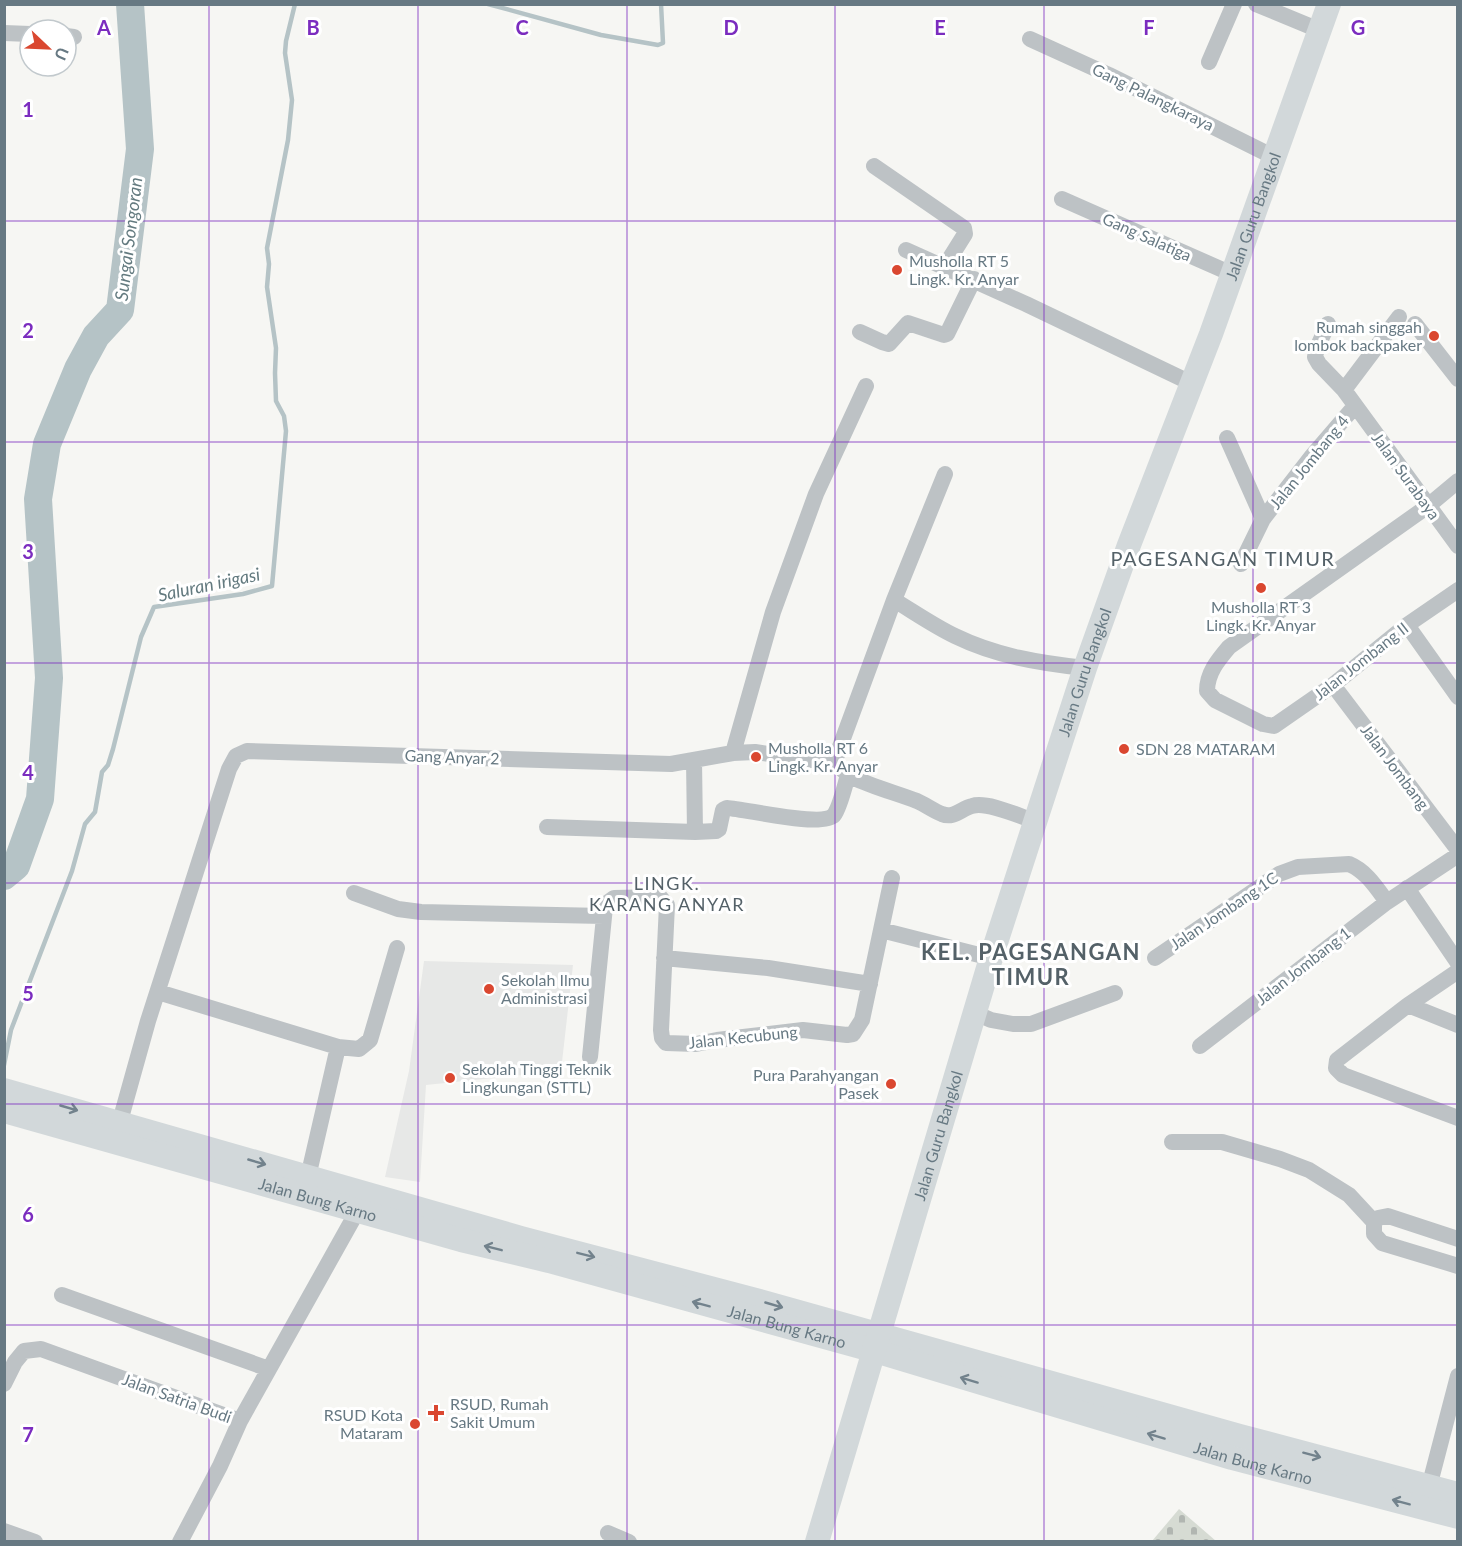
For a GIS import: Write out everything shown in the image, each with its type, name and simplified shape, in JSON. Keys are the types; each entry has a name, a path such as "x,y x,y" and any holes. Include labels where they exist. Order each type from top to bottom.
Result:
{"main road":[{"name":"Jalan Guru Bangkol","path":"817,1542 1034,821 1129,545 1232,274 1329,4"},
{"path":"7,1098 117,1132 308,1177 360,1201"},
{"name":"Jalan Bung Karno","path":"117,1132 877,1343 1262,1454 1458,1517"},
{"path":"1262,1454 1429,1486 1458,1494"}],"street":[{"path":"1209,62 1234,4"},
{"path":"1256,4 1319,30"},
{"name":"Gang Palangkaraya","path":"1030,39 1109,75 1274,157"},
{"path":"874,166 964,228 965,234 945,267"},
{"name":"Gang Salatiga","path":"1062,199 1232,274"},
{"path":"906,250 974,279 1191,383"},
{"path":"861,332 890,344 908,323 944,335 948,334 974,279"},
{"path":"1344,390 1399,316"},
{"name":"Jalan Surabaya","path":"1328,324 1317,348 1315,357 1319,364 1344,390 1458,546"},
{"path":"1416,324 1458,380"},
{"path":"734,753 773,612 816,494 866,386"},
{"name":"Jalan Jombang 4","path":"1241,564 1263,519 1355,406"},
{"path":"1227,438 1263,519"},
{"path":"945,474 894,600 834,763 843,768 848,775 921,802 942,814 959,813 970,806 988,807 1034,821"},
{"path":"1428,506 1458,481"},
{"name":"Jalan Jombang II","path":"1428,506 1229,647 1216,662 1207,685 1211,696 1263,724 1270,726 1277,724 1333,685 1407,625 1458,590"},
{"path":"894,600 953,635 992,652 1048,664 1085,668"},
{"path":"1407,625 1458,698"},
{"name":"Jalan Jombang","path":"1333,685 1458,850"},
{"name":"Gang Anyar 2","path":"117,1132 135,1064 229,769 236,756 257,751 670,764 734,753 755,752 834,763"},
{"path":"694,760 695,832"},
{"path":"547,827 716,831 719,829 723,810 727,808 784,817 827,820 835,814 848,775"},
{"name":"Jalan Jombang 1","path":"1200,1046 1387,902 1458,855"},
{"name":"Jalan Jombang 1C","path":"1155,958 1279,874 1298,867 1349,864 1363,872 1387,902"},
{"name":"Jalan Kecubung","path":"354,893 398,909 421,912 605,911 606,903 614,898 663,899 667,909 662,1038 666,1043 696,1044 803,1030 853,1034 862,1020 892,878"},
{"path":"1407,888 1458,963"},
{"path":"590,1057 605,911"},
{"path":"881,930 991,958"},
{"path":"158,992 338,1047 359,1049 370,1040 397,948"},
{"path":"664,958 768,968 870,984"},
{"path":"1458,971 1408,1005 1338,1060 1336,1068 1342,1075 1458,1118"},
{"path":"975,1014 1013,1024 1031,1024 1115,993"},
{"path":"1408,1005 1458,1025"},
{"path":"308,1177 338,1047"},
{"path":"1172,1142 1222,1142 1309,1170 1348,1195 1374,1222 1374,1234 1382,1243 1458,1266"},
{"name":"Jalan Satria Budi","path":"4,1384 15,1362 24,1351 33,1348 41,1349 240,1421 360,1201"},
{"path":"1374,1222 1378,1218 1388,1216 1458,1239"},
{"path":"62,1295 269,1369"},
{"path":"1429,1486 1458,1376"},
{"path":"180,1542 220,1466 240,1421"},
{"path":"4,1531 35,1542"},
{"path":"608,1533 629,1542"}],"shaded area":[{"name":"Sekolah Tinggi Teknik Lingkungan (STTL)","path":"424,961 573,965 561,1071 426,1085 420,1182 385,1177 409,1071"}],"green space":[{"path":"1179,1509 1216,1541 1152,1541"}],"waterway":[{"name":"Sungai Songoran","path":"4,876 16,866 40,799 49,678 38,499 47,444 78,369 96,336 120,310 140,149 130,4"},
{"name":"Saluran irigasi","path":"4,1065 11,1030 72,871 85,824 95,812 102,772 108,765 141,637 154,607 243,594 272,586 286,431 284,416 276,401 276,348 267,287 269,264 267,248 288,140 292,100 285,53 295,4"},
{"name":"Saluran irigasi","path":"488,4 601,35 658,45 663,43 661,4"}],"place":[{"name":"Musholla RT 5 Lingk. Kr. Anyar","path":"897,270"},
{"name":"Rumah singgah lombok backpaker","path":"1434,336"},
{"name":"Musholla RT 3 Lingk. Kr. Anyar","path":"1261,588"},
{"name":"SDN 28 MATARAM","path":"1124,749"},
{"name":"Musholla RT 6 Lingk. Kr. Anyar","path":"756,757"},
{"name":"Sekolah Ilmu Administrasi","path":"489,989"},
{"name":"Sekolah Tinggi Teknik Lingkungan (STTL)","path":"450,1078"},
{"name":"Pura Parahyangan Pasek","path":"891,1084"},
{"name":"RSUD, Rumah Sakit Umum","path":"436,1413"},
{"name":"RSUD Kota Mataram","path":"415,1424"}],"district":[{"name":"PAGESANGAN TIMUR","path":"1223,559"},
{"name":"LINGK. KARANG ANYAR","path":"667,894"},
{"name":"KEL. PAGESANGAN TIMUR","path":"1031,964"}]}
